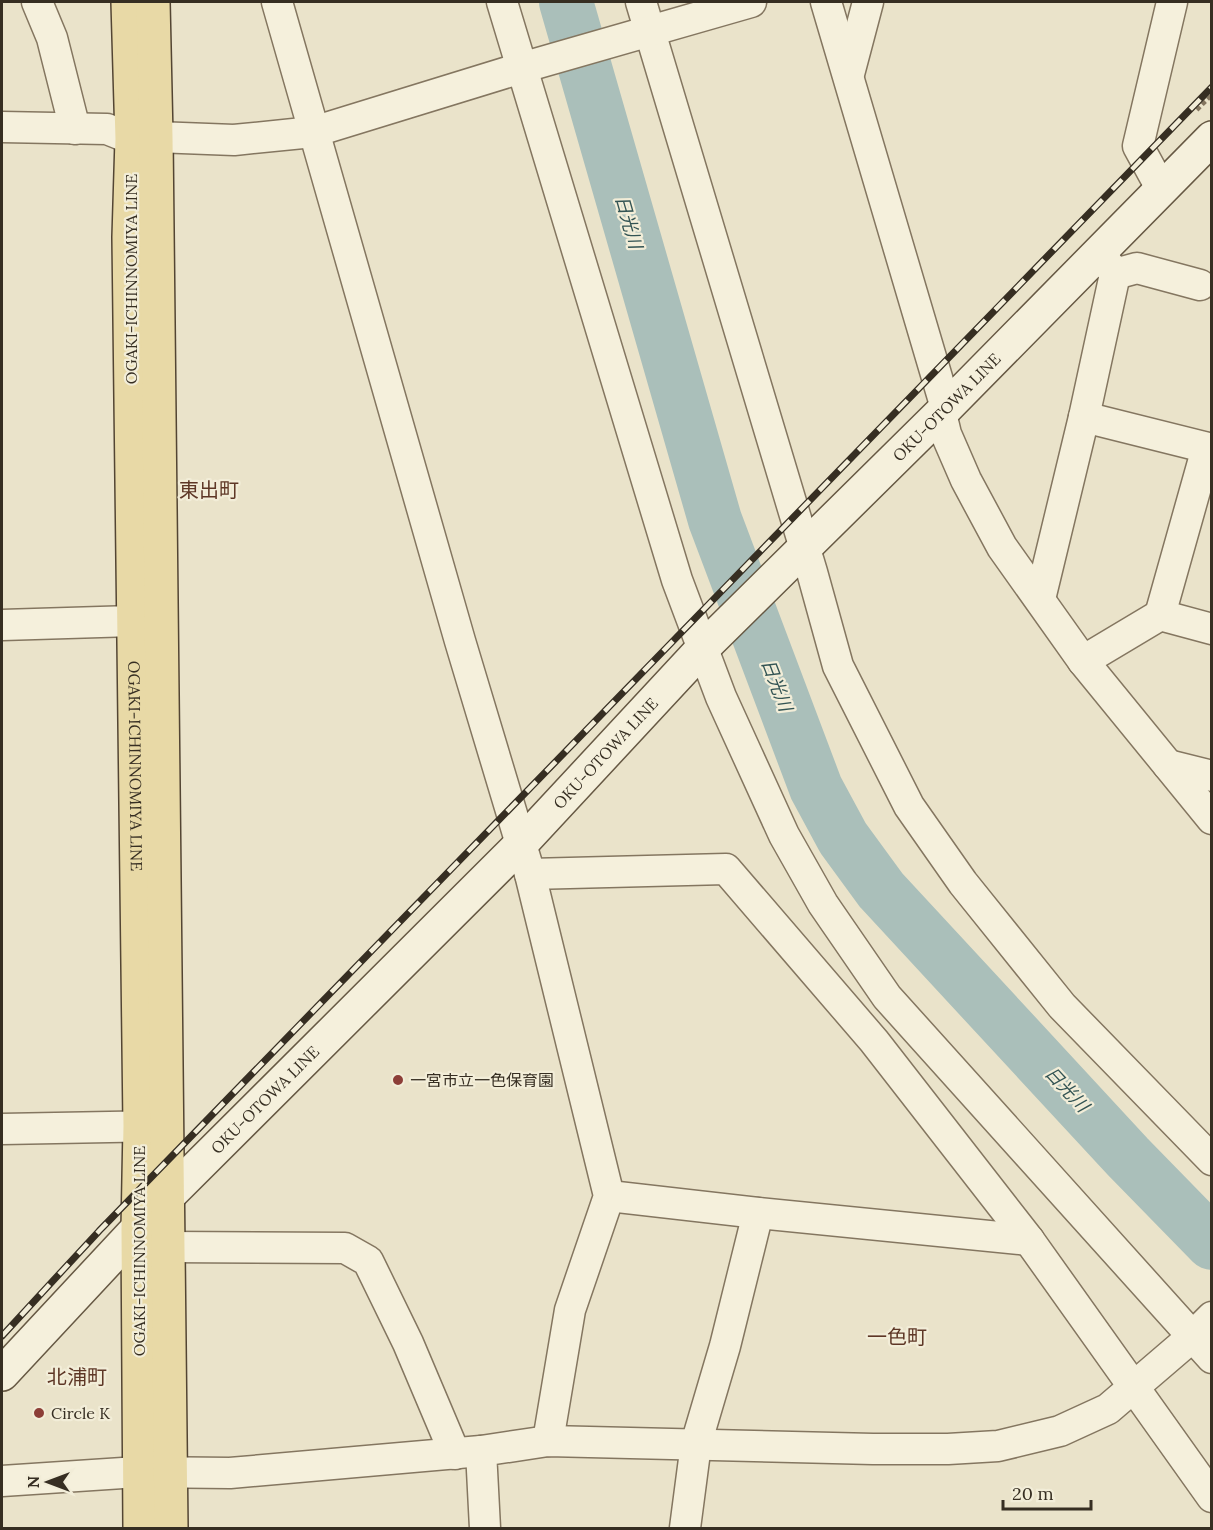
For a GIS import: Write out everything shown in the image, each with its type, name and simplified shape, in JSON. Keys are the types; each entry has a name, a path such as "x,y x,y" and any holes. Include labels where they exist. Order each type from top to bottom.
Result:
{"main road":[{"name":"OGAKI-ICHINNOMIYA LINE","path":"128,2 144,138"},
{"name":"OGAKI-ICHINNOMIYA LINE","path":"140,1528 138,1229 153,1126 147,623 129,237 144,138 153,2"},
{"name":"OKU-OTOWA LINE","path":"2,1374 118,1246 138,1229 167,1197 526,859 707,644 943,410 1107,263 1161,188 1212,138"},
{"name":"OGAKI-ICHINNOMIYA LINE","path":"153,1126 167,1197 171,1528"}],"street":[{"path":"37,2 52,38 75,129"},
{"path":"277,2 460,641 526,859 609,1196 570,1310 548,1442"},
{"path":"2,1481 138,1472 230,1473 468,1453 548,1442 873,1449 998,1446 1060,1431 1108,1409 1205,1334 887,997 823,904 784,835 721,697 707,644 677,580 530,66 502,2"},
{"path":"642,2 646,32 801,553 838,666 909,806 963,882 1062,1006 1212,1160"},
{"path":"4,126 107,129 144,138 234,140 313,132 751,2"},
{"path":"826,2 849,74 943,410 946,434 966,480 1002,547 1083,661 1212,819"},
{"path":"849,74 868,2"},
{"path":"1161,188 1138,146 1172,2"},
{"path":"1040,599 1084,417 1107,263 1137,268 1200,285"},
{"path":"1083,661 1160,615 1209,448 1084,417"},
{"path":"1160,615 1212,629"},
{"path":"2,625 147,623"},
{"path":"1168,765 1212,776"},
{"path":"526,859 726,869 874,1041 1029,1240 1212,1497"},
{"path":"2,1129 153,1126"},
{"path":"609,1196 1029,1240"},
{"path":"685,1528 696,1444 725,1346 758,1213"},
{"path":"167,1247 345,1248 369,1261 408,1343 468,1453 485,1528"}],"waterway":[{"name":"日光川","path":"566,2 715,520 816,788 843,838 881,890 1128,1157 1212,1243"}],"railway":[{"path":"2,1336 99,1231 1212,87"}],"place":[{"name":"一宮市立一色保育園","path":"398,1080"},
{"name":"Circle K","path":"39,1413"}],"district":[{"name":"東出町","path":"209,489"},
{"name":"一色町","path":"897,1336"},
{"name":"北浦町","path":"77,1376"}]}
